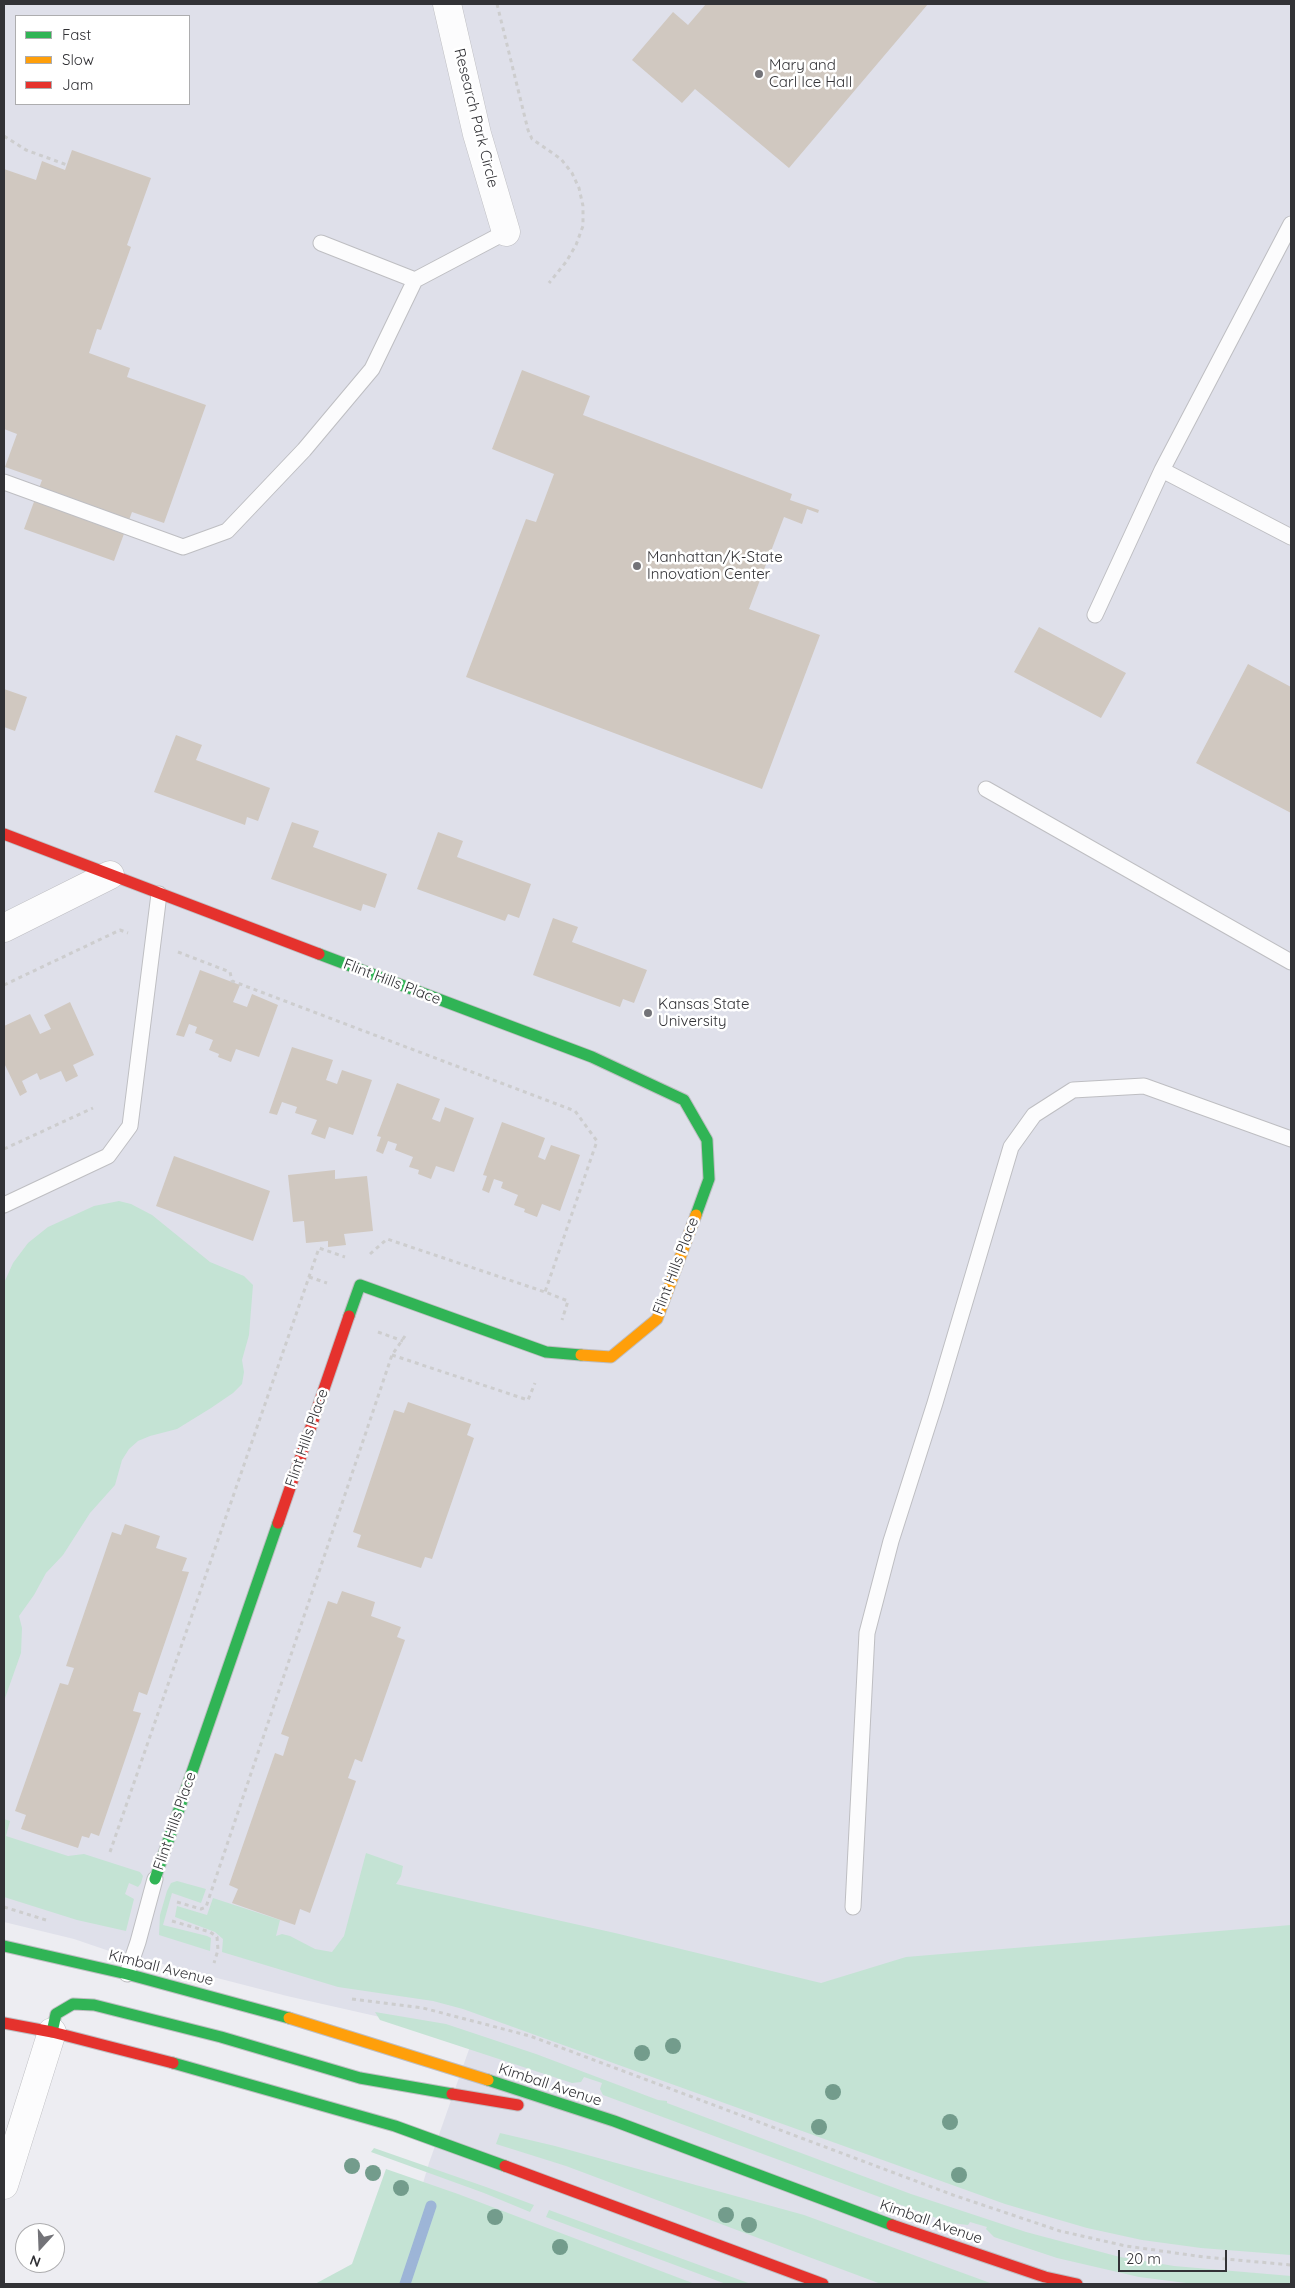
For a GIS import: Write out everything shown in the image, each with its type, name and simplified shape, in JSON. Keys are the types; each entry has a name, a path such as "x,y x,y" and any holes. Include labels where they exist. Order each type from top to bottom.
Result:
{"main road":[{"name":"Flint Hills Place","path":"4,834 592,1057 684,1100 707,1140 709,1179 658,1319 612,1357 546,1352 360,1285 155,1879"},
{"name":"Kimball Avenue","path":"4,1946 127,1974 326,2028 614,2122 922,2236 1046,2277 1077,2284"},
{"path":"52,2032 56,2014 73,2004 94,2005 221,2037 360,2078 614,2122"},
{"path":"4,2023 52,2032 178,2064 395,2126 823,2284"}],"street":[{"name":"Research Park Circle","path":"447,4 478,134 506,232"},
{"path":"4,928 110,875"},
{"path":"4,2185 52,2032"}],"lane":[{"path":"1095,615 1162,470 1290,229"},
{"path":"4,482 183,547 226,531 304,450 372,369 415,280 506,232"},
{"path":"321,243 415,280"},
{"path":"1162,470 1291,537"},
{"path":"986,789 1291,962"},
{"path":"4,1205 108,1156 130,1126 159,894"},
{"path":"853,1907 867,1632 891,1542 935,1403 1011,1147 1034,1115 1073,1090 1144,1086 1291,1139"},
{"path":"127,1974 138,1942 155,1879"}],"path":[{"path":"497,4 528,130 532,139 562,159 572,173 579,188 583,206 582,226 576,245 566,262 549,283"},
{"path":"4,136 26,150 67,164"},
{"path":"4,985 120,930"},
{"path":"232,981 575,1112 597,1141 545,1292"},
{"path":"4,1149 93,1108"},
{"path":"366,1256 387,1239 568,1301"},
{"path":"110,1852 319,1248 351,1259"},
{"path":"174,1906 179,1902 201,1909 206,1907 392,1356 528,1400"},
{"path":"4,1907 48,1920"},
{"path":"171,1917 171,1921 210,1932 217,1937 218,1950 214,1963"},
{"path":"206,1960 224,1965"},
{"path":"345,1998 423,2008 530,2036 953,2195 1060,2231 1126,2246 1204,2258 1291,2265"}],"shaded area":[{"name":"Kansas State University","path":"4,4 1291,4 1291,2284 393,2284 429,2163 473,2038 287,1996 118,1954 74,1939 4,1922"}],"green space":[{"path":"119,1201 131,1204 152,1215 210,1262 244,1276 253,1285 249,1335 242,1360 244,1372 242,1384 233,1393 177,1429 138,1441 129,1449 122,1460 115,1485 90,1513 63,1555 46,1573 34,1595 19,1616 22,1628 21,1653 4,1701 4,1283 13,1263 28,1243 48,1227 94,1206"},
{"path":"4,1819 10,1821 6,1836 68,1856 84,1854 140,1872 143,1876 141,1883 138,1887 129,1883 125,1894 134,1899 126,1931 77,1920 4,1897"},
{"path":"366,1853 403,1866 401,1876 396,1884 615,1933 821,1983 906,1957 1291,1925 1291,2255 1201,2248 1142,2240 1087,2228 1005,2204 463,2009 433,2001 338,1987 222,1952 223,1939 215,1932 175,1917 177,1906 207,1915 213,1898 280,1920 276,1936 282,1934 290,1936 315,1949 332,1952 344,1936"},
{"path":"177,1881 206,1889 201,1903 172,1893 163,1925 211,1938 210,1951 159,1935 160,1915 167,1891 171,1883"},
{"path":"375,2012 446,2024 536,2054 658,2100 667,2101 667,2103 911,2194 1026,2232 1120,2257 1174,2266 1291,2276 1291,2284 1194,2284 1139,2277 1057,2258 994,2237 986,2229 987,2227 970,2222 968,2225 950,2223 603,2095 600,2089 602,2083 584,2077 581,2082 572,2083 380,2020"},
{"path":"500,2133 555,2146 804,2215 993,2284 881,2284 566,2166 496,2144"},
{"path":"374,2148 534,2205 530,2212 484,2193 371,2152"},
{"path":"386,2169 458,2194 695,2284 315,2284 352,2264"},
{"path":"549,2210 751,2284 726,2284 546,2217"}],"building":[{"name":"Mary and Carl Ice Hall","path":"706,4 928,4 789,168 695,89 682,103 632,60 673,12 688,25"},
{"path":"72,150 151,178 127,245 131,247 101,330 97,329 89,353 130,368 127,377 206,405 164,523 132,512 114,561 24,529 42,480 5,467 17,434 4,429 4,169 36,180 42,161 65,170"},
{"name":"Manhattan/K-State Innovation Center","path":"522,370 590,396 583,415 792,494 790,500 819,510 818,513 807,509 802,524 784,517 749,609 820,635 762,789 466,677 526,519 536,522 554,474 492,449"},
{"path":"1039,627 1126,673 1101,718 1014,672"},
{"path":"1248,664 1291,687 1291,813 1196,763"},
{"path":"4,689 27,697 15,731 4,727"},
{"path":"176,735 202,745 196,760 270,788 258,821 247,817 245,825 154,792"},
{"path":"292,822 319,831 313,847 387,874 375,908 363,904 361,911 271,879"},
{"path":"438,832 463,841 457,857 531,884 519,918 508,914 505,921 417,889"},
{"path":"553,918 578,927 572,942 647,970 634,1003 623,999 620,1007 533,975"},
{"path":"200,970 240,985 233,1002 247,1007 252,994 278,1005 259,1057 236,1049 231,1062 218,1057 219,1054 209,1050 213,1040 195,1033 197,1027 189,1024 184,1037 176,1035"},
{"path":"70,1002 94,1055 73,1065 78,1076 66,1082 61,1071 40,1080 37,1073 22,1081 27,1092 20,1096 4,1063 4,1026 30,1014 40,1034 51,1029 44,1015"},
{"path":"292,1047 333,1060 326,1080 337,1084 342,1070 372,1080 353,1135 329,1127 325,1139 311,1134 317,1120 295,1113 297,1107 282,1102 277,1115 269,1113"},
{"path":"397,1083 440,1099 432,1119 440,1122 445,1107 474,1118 454,1172 436,1166 431,1179 418,1174 419,1170 409,1167 413,1157 395,1150 397,1144 388,1141 383,1154 376,1151 381,1137 377,1136"},
{"path":"502,1122 545,1138 538,1157 545,1160 551,1145 580,1155 560,1211 542,1204 537,1217 524,1212 525,1209 514,1205 518,1195 501,1188 503,1182 494,1179 489,1193 482,1190 487,1176 483,1175"},
{"path":"174,1156 270,1191 253,1241 156,1206"},
{"path":"335,1170 335,1179 367,1176 373,1231 344,1234 346,1245 328,1247 328,1241 306,1243 304,1221 293,1222 288,1175"},
{"path":"408,1402 471,1424 467,1435 474,1438 432,1559 425,1557 421,1568 357,1547 361,1535 353,1532 394,1410 404,1413"},
{"path":"125,1524 160,1536 156,1548 187,1558 182,1571 189,1572 147,1695 139,1692 133,1711 141,1713 99,1836 91,1833 89,1838 82,1836 78,1848 21,1829 26,1815 15,1811 60,1683 68,1685 74,1668 66,1666 112,1532 121,1535"},
{"path":"342,1591 375,1602 371,1616 401,1627 397,1637 405,1640 362,1762 355,1759 348,1778 356,1781 310,1913 300,1909 295,1925 232,1903 238,1889 229,1885 275,1753 283,1756 289,1737 281,1734 328,1601 337,1604"}],"waterway":[{"path":"405,2284 431,2206"}],"traffic: fast":[{"path":"319,954 592,1057 684,1100 707,1140 709,1179 696,1215"},
{"path":"349,1316 360,1285 546,1352 581,1355"},
{"path":"155,1879 278,1523"},
{"path":"4,1946 127,1974 289,2018"},
{"path":"52,2032 56,2014 73,2004 94,2005 221,2037 360,2078 452,2094"},
{"path":"173,2063 395,2126 505,2166"},
{"path":"488,2080 614,2121 892,2225"}],"traffic: slow":[{"path":"581,1355 611,1357 657,1319 696,1215"},
{"path":"289,2018 488,2080"}],"traffic: jam":[{"path":"4,834 319,954"},
{"path":"278,1523 349,1316"},
{"path":"4,2023 52,2032 173,2063"},
{"path":"452,2094 518,2105"},
{"path":"505,2166 823,2284"},
{"path":"892,2225 1045,2277 1077,2284"}],"place":[{"name":"Mary and Carl Ice Hall","path":"759,74"},
{"name":"Manhattan/K-State Innovation Center","path":"637,566"},
{"name":"Kansas State University","path":"648,1013"}]}
